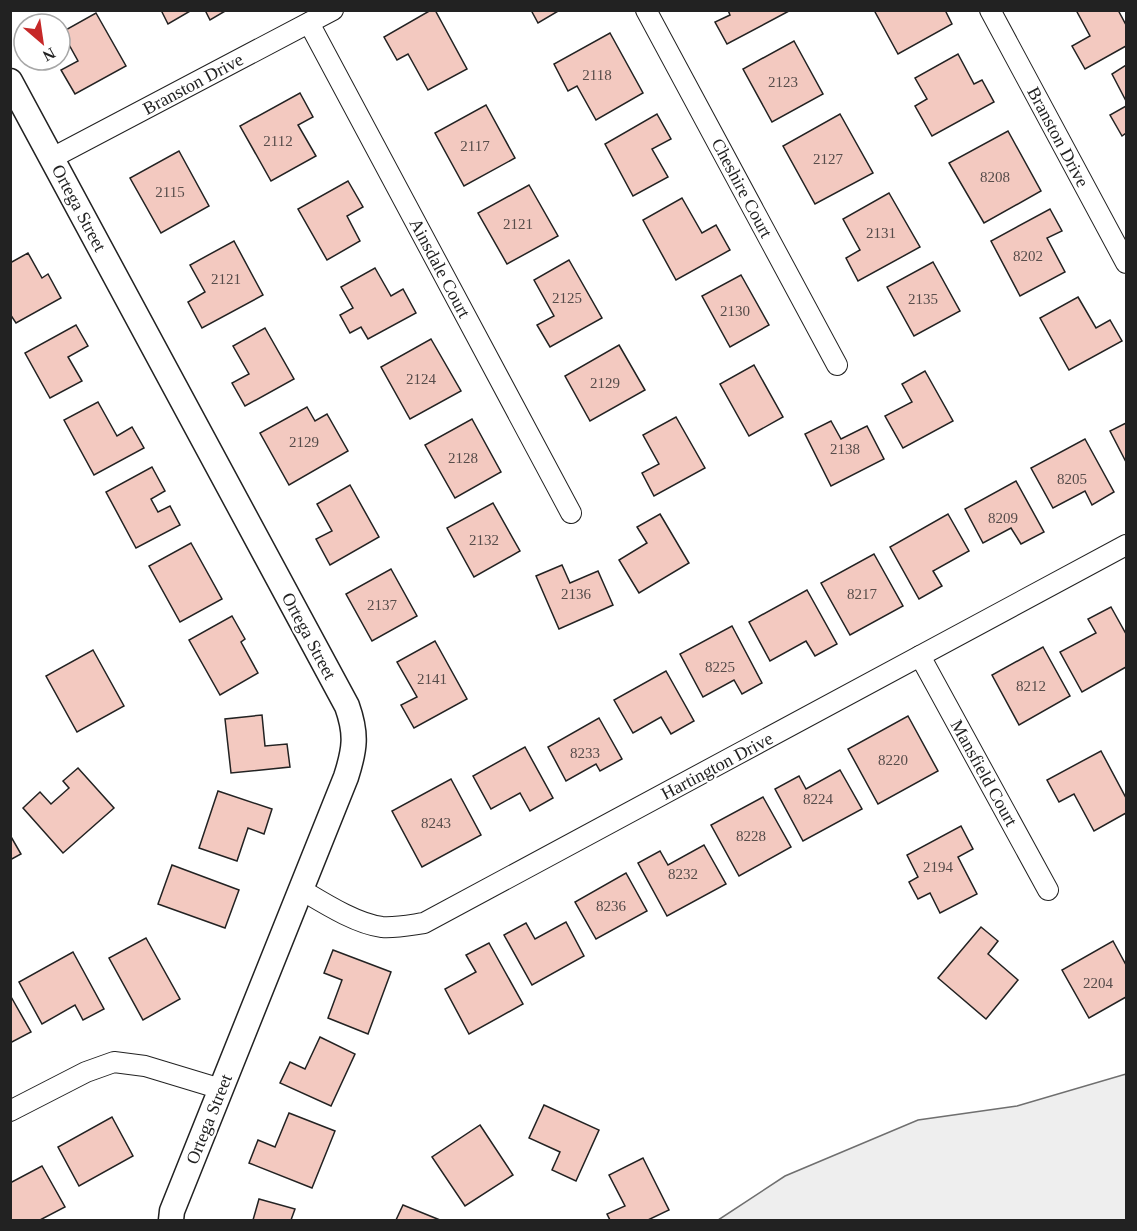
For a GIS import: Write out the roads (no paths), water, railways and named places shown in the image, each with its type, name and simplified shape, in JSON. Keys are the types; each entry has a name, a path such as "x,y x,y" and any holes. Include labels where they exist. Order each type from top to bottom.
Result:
{"street":[{"name":"Branston Drive","path":"52,158 333,10"},
{"name":"Cheshire Court","path":"646,10 837,364"},
{"name":"Branston Drive","path":"990,10 1126,263"},
{"name":"Ainsdale Court","path":"309,23 571,513"},
{"name":"Ortega Street","path":"10,81 341,696 354,726 354,752 346,777 188,1172 171,1221"},
{"name":"Hartington Drive","path":"300,889 337,912 380,927 406,926 424,922 1126,545"},
{"name":"Mansfield Court","path":"920,656 1048,891"},
{"path":"10,1111 86,1072 114,1062 145,1066 221,1089"}]}
